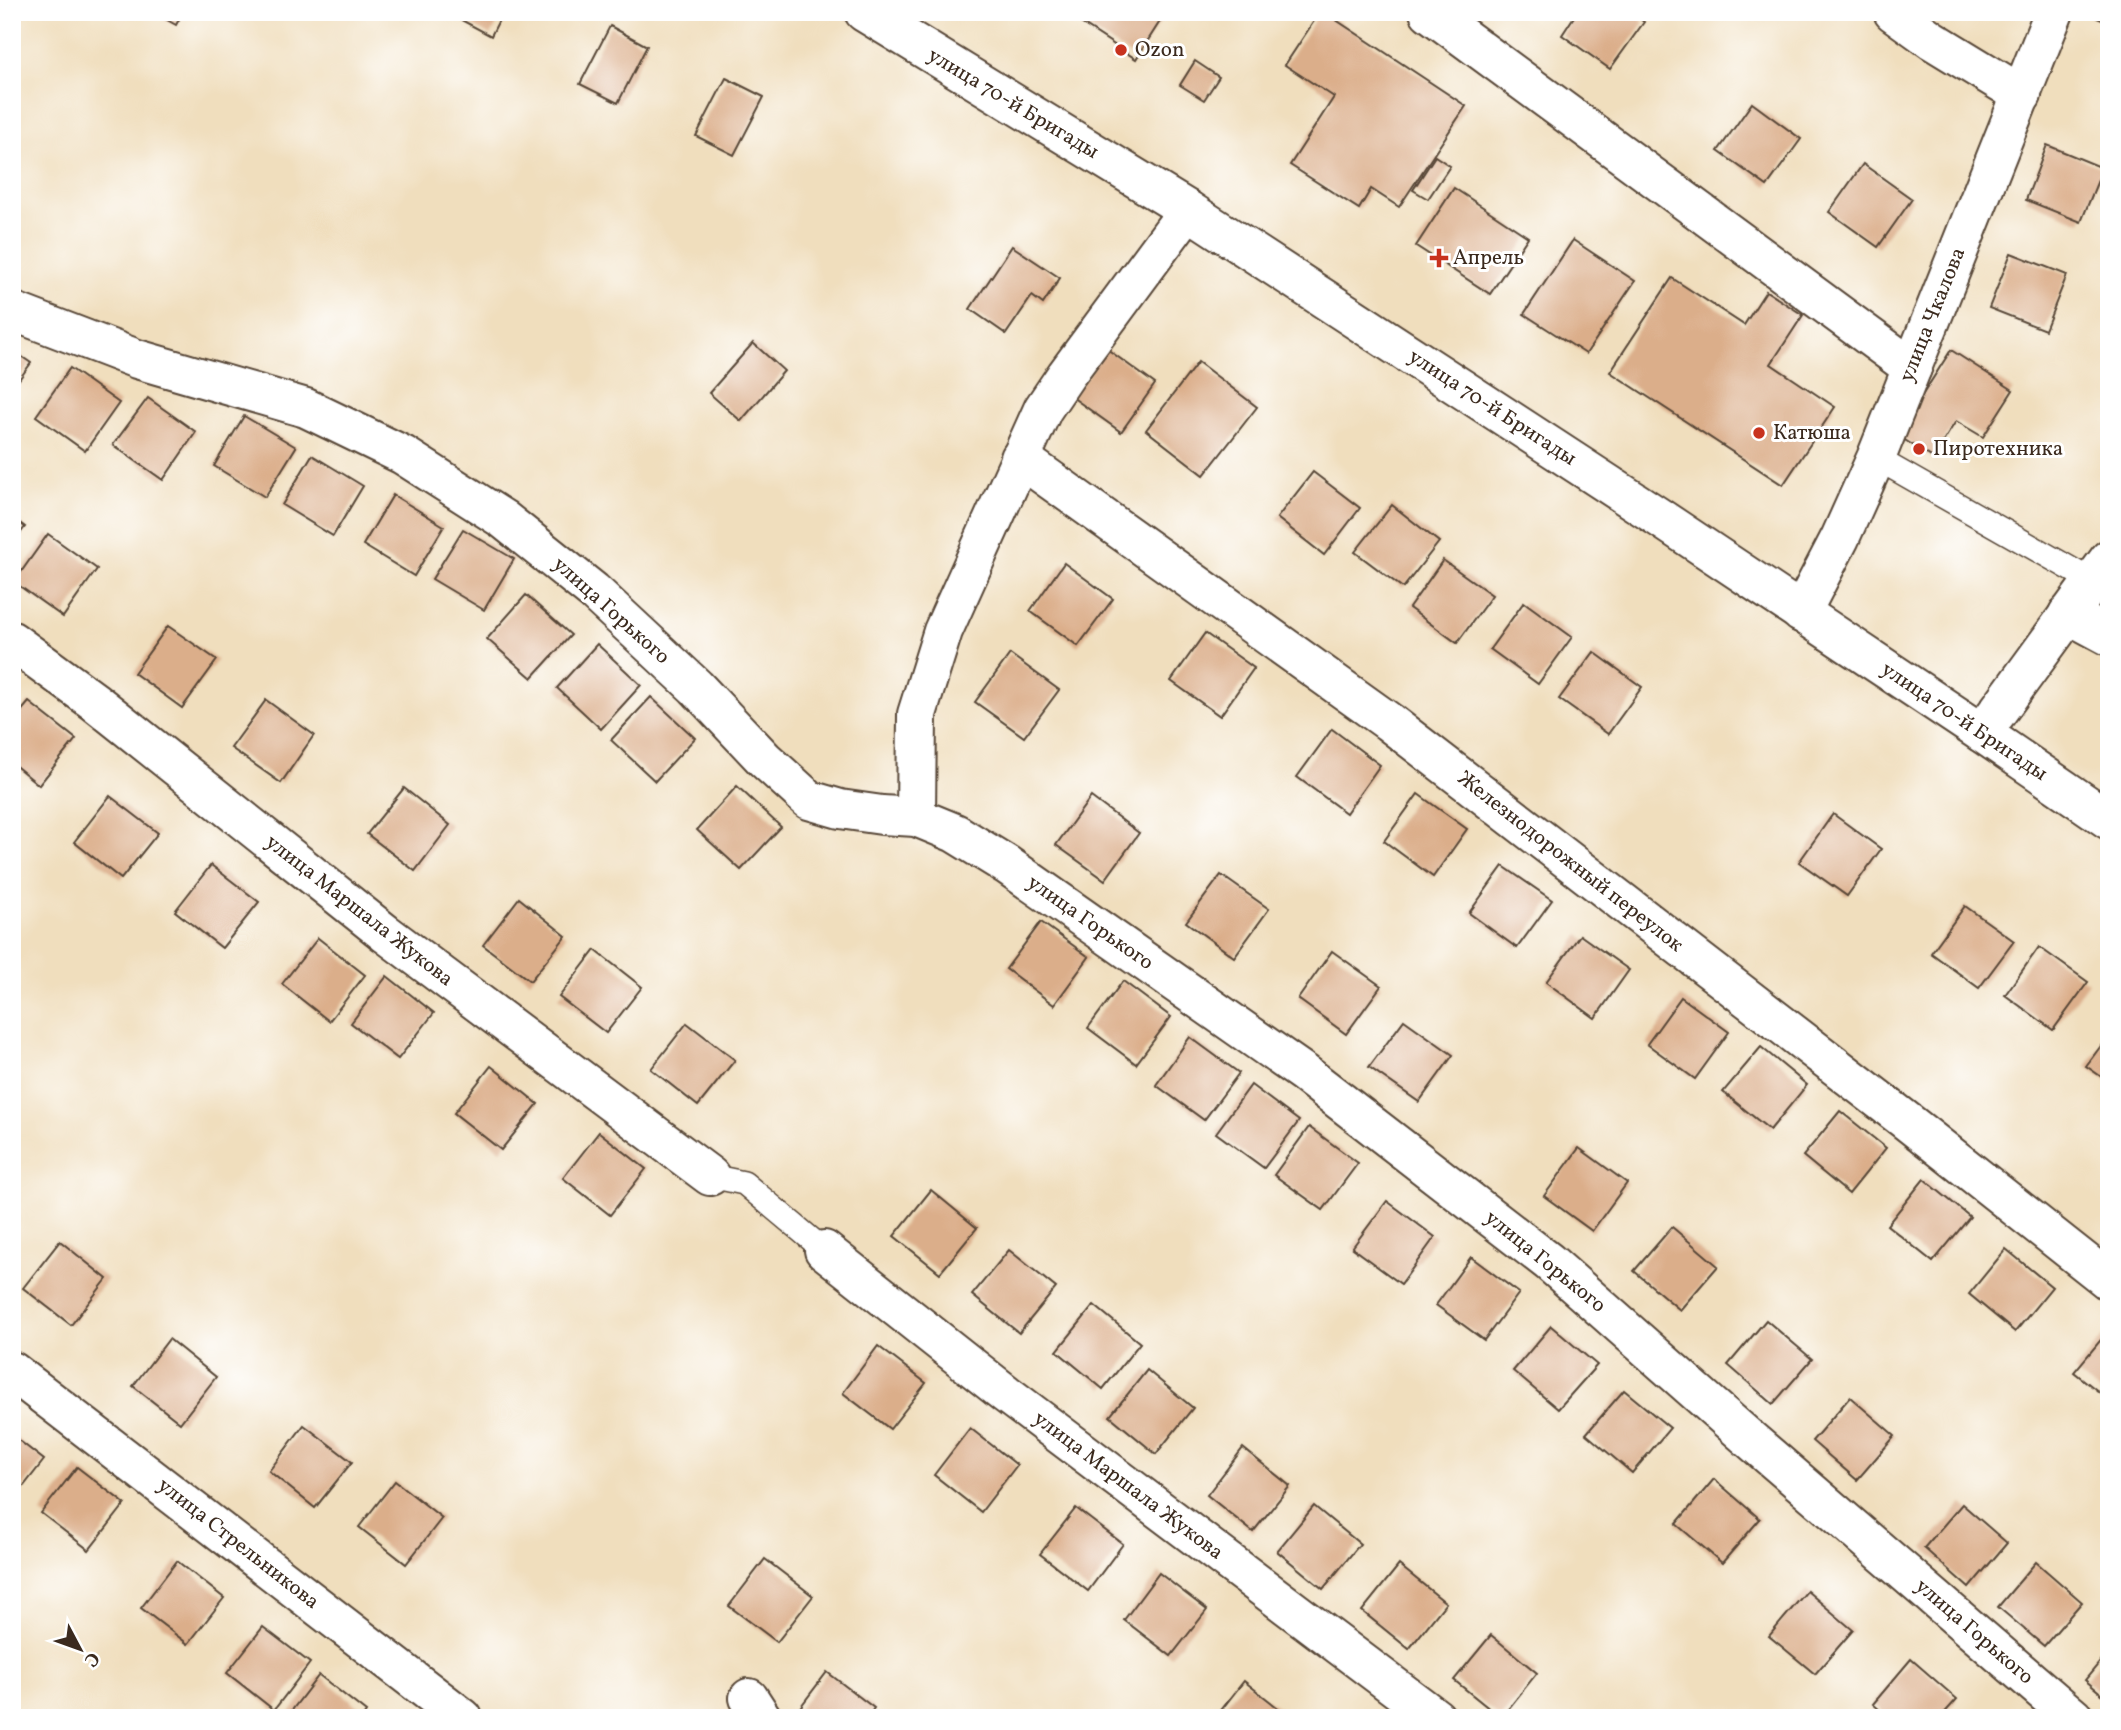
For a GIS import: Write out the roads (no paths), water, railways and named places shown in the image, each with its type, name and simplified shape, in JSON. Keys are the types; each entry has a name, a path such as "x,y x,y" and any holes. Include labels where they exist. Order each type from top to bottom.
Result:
{"street":[{"name":"улица 70-й Бригады","path":"864,12 1188,210 1637,502 2109,820"},
{"path":"1429,12 1912,368"},
{"path":"1893,12 1932,40 2022,94"},
{"name":"улица Чкалова","path":"1801,613 1840,538 1876,457 2054,12"},
{"path":"916,817 917,714 943,631 1020,458 1043,409 1066,375 1188,210"},
{"name":"улица Горького","path":"12,311 137,359 306,408 403,455 503,519 593,591 696,687 764,759 809,800 841,809 916,817 955,833 1007,865 1304,1073 1549,1262 2074,1718"},
{"name":"Железнодорожный переулок","path":"1020,458 1389,722 2109,1281"},
{"path":"1982,733 2101,570"},
{"path":"2068,614 2109,635"},
{"name":"улица Маршала Жукова","path":"12,641 95,702 385,933 710,1176"},
{"name":"улица Маршала Жукова","path":"824,1250 1006,1394 1436,1718"},
{"name":"улица Стрельникова","path":"12,1371 463,1718"}],"lane":[{"path":"1876,457 2101,570"},
{"path":"710,1176 744,1183 824,1250"}],"place":[{"name":"Ozon","path":"1121,50"},
{"name":"Апрель","path":"1439,258"},
{"name":"Катюша","path":"1759,433"},
{"name":"Пиротехника","path":"1919,449"}]}
